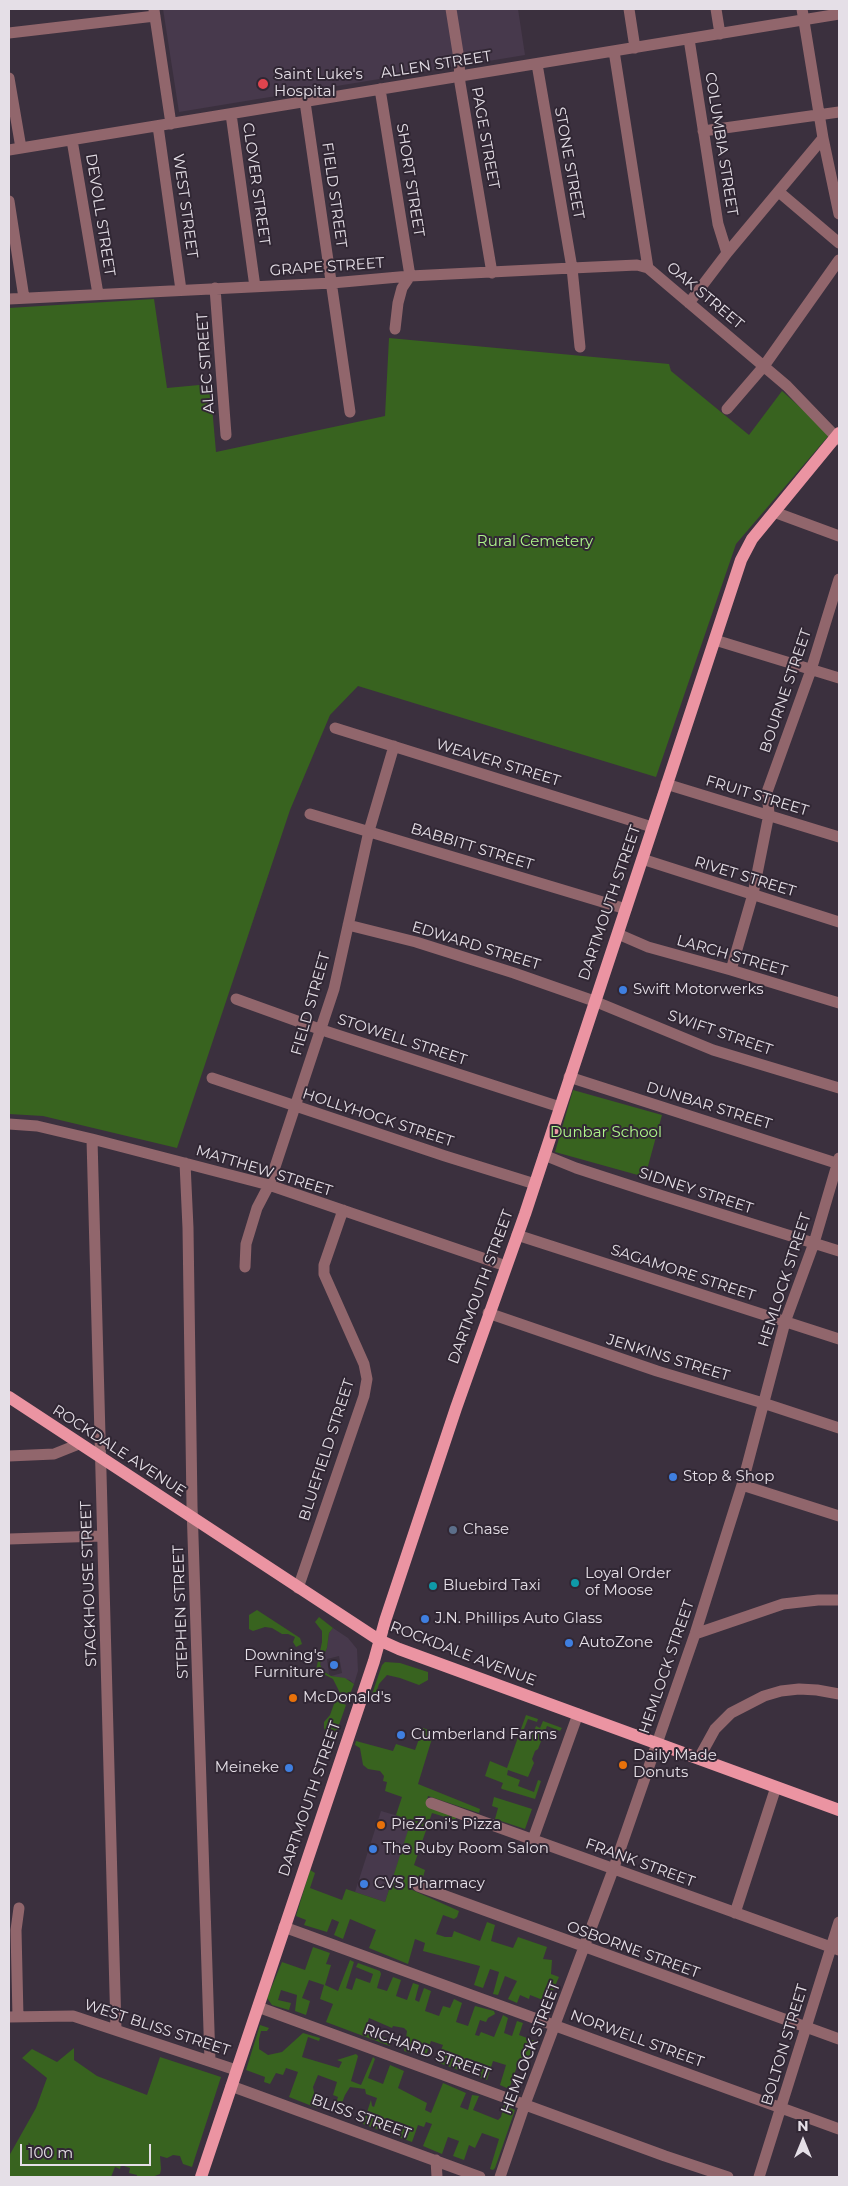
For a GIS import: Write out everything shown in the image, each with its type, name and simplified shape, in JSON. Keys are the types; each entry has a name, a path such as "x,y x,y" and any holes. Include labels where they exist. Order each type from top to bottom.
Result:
{"main road":[{"name":"DARTMOUTH STREET","path":"202,2177 488,1313 535,1184 741,560 752,539 838,436"},
{"name":"ROCKDALE AVENUE","path":"9,1397 193,1520 380,1640 399,1650 657,1742 839,1810"}],"street":[{"name":"PAGE STREET","path":"451,9 492,272"},
{"path":"628,9 635,48"},
{"path":"716,9 720,34"},
{"path":"9,33 154,12 171,124"},
{"name":"ALLEN STREET","path":"9,150 720,34 803,14 839,14"},
{"path":"803,14 839,214"},
{"name":"COLUMBIA STREET","path":"689,39 718,224 727,253"},
{"name":"OAK STREET","path":"614,51 648,268 788,386 838,436"},
{"name":"STONE STREET","path":"537,64 572,268 580,347"},
{"path":"9,78 21,148"},
{"name":"SHORT STREET","path":"380,89 410,276"},
{"name":"FIELD STREET","path":"305,102 350,412"},
{"path":"703,131 839,112"},
{"name":"CLOVER STREET","path":"231,114 255,287"},
{"name":"WEST STREET","path":"158,126 181,290"},
{"path":"689,303 727,253 824,138"},
{"name":"DEVOLL STREET","path":"72,140 98,294"},
{"path":"779,192 839,243"},
{"path":"9,201 24,298"},
{"path":"727,409 764,366 839,260"},
{"name":"GRAPE STREET","path":"9,299 332,283 410,276 572,268 637,265 648,268"},
{"path":"395,329 402,288 410,276"},
{"name":"ALEC STREET","path":"215,288 226,435"},
{"path":"774,512 839,536"},
{"name":"BOURNE STREET","path":"732,970 753,894 769,814 767,792 811,670 839,578"},
{"path":"715,640 839,678"},
{"name":"WEAVER STREET","path":"335,728 652,827"},
{"name":"FIELD STREET","path":"245,1267 246,1244 257,1208 268,1185 322,1030 334,989 369,831 394,746"},
{"name":"FRUIT STREET","path":"666,784 839,837"},
{"name":"BABBITT STREET","path":"310,814 626,909"},
{"name":"RIVET STREET","path":"642,859 839,922"},
{"name":"EDWARD STREET","path":"348,925 416,942 594,1001"},
{"name":"LARCH STREET","path":"618,934 648,947 732,970 839,1003"},
{"name":"STOWELL STREET","path":"236,999 322,1030 560,1107"},
{"name":"SWIFT STREET","path":"594,1001 713,1050 839,1088"},
{"name":"DUNBAR STREET","path":"569,1077 839,1162"},
{"name":"HOLLYHOCK STREET","path":"212,1078 294,1107 535,1184"},
{"name":"MATTHEW STREET","path":"9,1124 37,1126 92,1138 268,1185 506,1266"},
{"name":"STACKHOUSE STREET","path":"92,1138 116,2029"},
{"name":"SIDNEY STREET","path":"544,1155 640,1189 839,1251"},
{"name":"HEMLOCK STREET","path":"500,2177 525,2104 613,1870 695,1634 742,1485 785,1322 814,1243 839,1162"},
{"name":"STEPHEN STREET","path":"185,1163 188,1228 193,1520 210,2061"},
{"name":"BLUEFIELD STREET","path":"298,1588 364,1396 367,1380 364,1364 324,1274 324,1265 343,1210"},
{"name":"SAGAMORE STREET","path":"517,1235 839,1339"},
{"name":"JENKINS STREET","path":"488,1313 657,1371 839,1428"},
{"path":"9,1456 54,1454 79,1444"},
{"path":"742,1485 839,1516"},
{"path":"9,1539 102,1536"},
{"path":"695,1634 783,1604 839,1600"},
{"path":"699,1758 715,1729 731,1713 764,1696 781,1691 799,1689 839,1694"},
{"path":"533,1839 578,1714"},
{"path":"735,1913 776,1786"},
{"name":"FRANK STREET","path":"431,1803 835,1949"},
{"name":"OSBORNE STREET","path":"418,1886 584,1948 839,2039"},
{"path":"14,2017 16,1930 20,1908"},
{"name":"BOLTON STREET","path":"759,2177 806,2028 835,1949 839,1922"},
{"name":"NORWELL STREET","path":"284,1927 839,2129"},
{"name":"RICHARD STREET","path":"258,2006 656,2153 728,2177"},
{"name":"WEST BLISS STREET","path":"14,2017 73,2016 236,2070"},
{"name":"BLISS STREET","path":"231,2086 480,2177"},
{"path":"436,2160 437,2177"}],"shaded area":[{"name":"Saint Luke's Hospital","path":"163,9 518,9 525,55 179,112"},
{"path":"333,1628 348,1638 357,1649 358,1671 354,1684 350,1680 331,1676 342,1673 339,1656 327,1659 329,1674 323,1671 320,1664 327,1648 329,1633"},
{"path":"381,1811 412,1820 385,1902 355,1892"}],"green space":[{"name":"Rural Cemetery","path":"154,299 167,388 210,384 216,452 385,416 389,338 669,364 671,371 749,435 782,391 830,434 736,544 656,777 358,686 330,715 290,810 177,1148 43,1116 9,1114 9,308"},
{"name":"Dunbar School","path":"573,1090 662,1115 645,1177 555,1152"},
{"path":"257,1610 300,1638 302,1644 296,1647 293,1642 295,1637 282,1634 272,1628 265,1627 253,1631 249,1629 249,1615"},
{"path":"319,1617 333,1628 329,1633 327,1648 320,1664 323,1671 331,1676 345,1678 354,1684 349,1697 340,1693 333,1679 316,1670 322,1642 322,1631 315,1622"},
{"path":"385,1662 400,1663 428,1672 428,1680 419,1685 387,1675 379,1684 375,1696 371,1697 382,1665"},
{"path":"337,1701 346,1705 332,1745 324,1728 324,1722"},
{"path":"526,1715 538,1719 537,1722 528,1719 522,1734 531,1738 536,1726 540,1728 543,1721 562,1728 560,1731 547,1726 532,1759 534,1763 528,1777 508,1770 507,1775 520,1780 518,1786 534,1792 538,1780 541,1781 535,1799 502,1789 503,1783 485,1776 490,1761 507,1768"},
{"path":"423,1728 434,1732 418,1784 480,1809 479,1813 428,1796 426,1805 457,1816 455,1820 432,1813 414,1865 425,1870 422,1881 414,1878 410,1889 459,1911 454,1919 443,1915 436,1934 452,1937 454,1931 480,1941 487,1922 495,1925 491,1941 513,1948 518,1937 547,1947 543,1959 552,1960 551,1974 559,1977 548,2002 530,1995 529,1999 520,1995 517,2003 508,1999 517,1981 505,1976 498,1995 493,1994 499,1972 490,1969 483,1988 474,1985 480,1966 423,1951 425,1943 415,1939 408,1964 369,1948 376,1930 350,1919 343,1939 334,1935 339,1922 332,1919 327,1932 304,1925 306,1920 296,1916 310,1870 315,1873 310,1888 342,1900 346,1889 385,1902 411,1821 396,1815 402,1797 385,1791 387,1782 383,1781 384,1776 380,1771 368,1769 363,1765 360,1748 355,1745 356,1741 393,1751 396,1744 415,1750"},
{"path":"494,1797 532,1809 525,1829 495,1819 498,1808 492,1806"},
{"path":"313,1947 330,1953 326,1964 331,1965 325,1985 338,1991 350,1960 354,1962 346,1988 352,1990 356,1978 370,1983 373,1974 356,1967 358,1963 380,1971 381,1974 377,1988 387,1991 393,1977 401,1980 396,1996 407,2000 413,1983 419,1985 415,2000 419,2002 424,1988 431,1991 425,2011 439,2016 443,2006 450,2008 454,1999 462,2003 456,2022 468,2026 475,2006 494,2011 495,2014 488,2018 486,2022 480,2020 475,2035 479,2036 481,2032 494,2037 503,2015 508,2018 504,2033 512,2036 517,2021 523,2023 519,2035 535,2041 528,2060 520,2058 509,2089 500,2085 506,2065 493,2061 487,2080 436,2062 443,2045 431,2041 425,2058 420,2056 419,2045 414,2045 411,2053 404,2051 407,2031 404,2028 393,2026 392,2028 369,2018 366,2027 380,2036 392,2040 390,2046 326,2022 333,2004 320,1999 324,1985 309,1980 302,1998 310,2001 306,2015 295,2011 297,1995 281,1990 278,2000 291,2003 289,2010 272,2005 267,1998 282,1962 305,1970"},
{"path":"260,2025 269,2028 267,2031 261,2031 259,2039 259,2049 268,2055 282,2052 303,2033 320,2038 319,2041 308,2037 302,2057 339,2068 342,2062 337,2060 356,2054 358,2056 351,2081 361,2085 373,2057 375,2059 368,2078 383,2084 390,2065 404,2071 398,2088 427,2103 425,2110 431,2113 443,2083 466,2093 460,2107 468,2110 472,2095 479,2096 473,2110 498,2120 501,2117 504,2105 515,2110 495,2168 493,2170 490,2169 499,2139 482,2133 475,2148 469,2145 464,2160 453,2156 459,2141 448,2137 442,2154 423,2146 432,2124 426,2122 424,2127 418,2125 412,2142 363,2124 371,2100 374,2107 377,2098 366,2094 365,2089 350,2087 338,2113 333,2112 338,2097 333,2095 337,2082 318,2075 313,2087 317,2108 289,2097 298,2072 286,2068 283,2075 276,2073 270,2084 264,2082 265,2077 246,2070"},
{"path":"74,2048 74,2060 97,2076 147,2095 160,2057 221,2077 192,2167 183,2164 180,2156 173,2155 167,2158 160,2156 160,2174 152,2177 137,2177 137,2175 129,2173 130,2168 121,2165 120,2169 115,2167 111,2177 9,2177 9,2156 36,2108 47,2078 22,2058 32,2049 57,2062"}],"place":[{"name":"Saint Luke's Hospital","path":"263,84"},
{"name":"Swift Motorwerks","path":"623,990"},
{"name":"Stop & Shop","path":"673,1477"},
{"name":"Chase","path":"453,1530"},
{"name":"Loyal Order of Moose","path":"575,1583"},
{"name":"Bluebird Taxi","path":"433,1586"},
{"name":"J.N. Phillips Auto Glass","path":"425,1619"},
{"name":"AutoZone","path":"569,1643"},
{"name":"Downing's Furniture","path":"334,1665"},
{"name":"McDonald's","path":"293,1698"},
{"name":"Cumberland Farms","path":"401,1735"},
{"name":"Daily Made Donuts","path":"623,1765"},
{"name":"Meineke","path":"289,1768"},
{"name":"PieZoni's Pizza","path":"381,1825"},
{"name":"The Ruby Room Salon","path":"373,1849"},
{"name":"CVS Pharmacy","path":"364,1884"}]}
